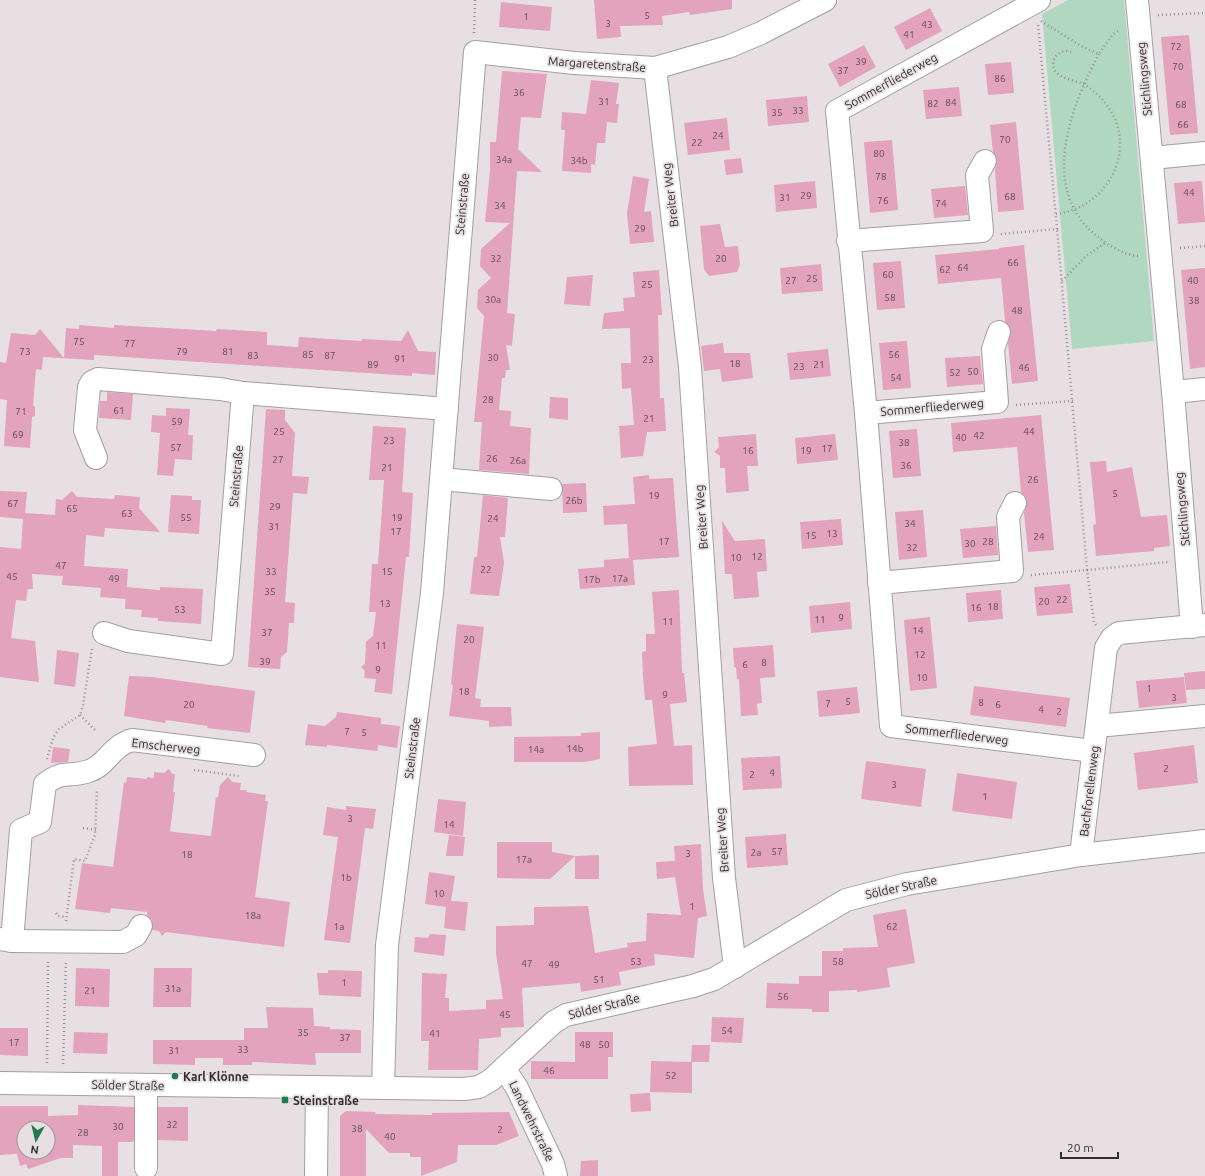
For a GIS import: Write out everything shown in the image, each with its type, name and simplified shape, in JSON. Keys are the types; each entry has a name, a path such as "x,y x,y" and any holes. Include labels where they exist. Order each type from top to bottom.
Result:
{"street":[{"name":"Margaretenstraße","path":"475,52 574,63 655,68 728,47 761,33 825,0"},
{"name":"Sommerfliederweg","path":"1039,0 837,111 848,242 866,412 891,726 1093,751"},
{"name":"Stichlingsweg","path":"1139,15 1173,392 1186,560 1198,626"},
{"name":"Steinstraße","path":"383,1088 387,944 432,593 475,52"},
{"name":"Breiter Weg","path":"655,68 690,367 724,878 735,967"},
{"path":"1152,158 1205,153"},
{"path":"848,242 982,231 977,175 985,161"},
{"path":"997,402 993,349 999,332"},
{"path":"96,458 85,430 87,392 92,382 98,379 220,389 242,393 447,409"},
{"path":"1173,392 1205,389"},
{"name":"Steinstraße","path":"104,633 128,641 222,654 242,393"},
{"name":"Sommerfliederweg","path":"866,412 997,402"},
{"path":"441,479 551,489"},
{"path":"879,583 1012,571 1008,517 1015,503"},
{"path":"1112,638 1119,633 1198,626"},
{"name":"Bachforellenweg","path":"1081,855 1106,648 1112,638"},
{"path":"1097,726 1205,716"},
{"name":"Emscherweg","path":"45,784 56,775 90,771 99,765 122,743 132,740 254,755"},
{"path":"45,784 40,822 22,830 6,940 63,949 123,942 136,935 141,926"},
{"name":"Sölder Straße","path":"0,1083 464,1089 479,1087 492,1080 554,1022 566,1015 578,1010 693,986 714,979 846,900 907,884 1081,855 1205,841"},
{"name":"Landwehrstraße","path":"504,1068 517,1088 553,1164 556,1176"},
{"path":"146,1085 146,1168"},
{"path":"316,1176 317,1087"}],"path":[{"path":"475,0 475,52"},
{"path":"1205,13 1139,15 1124,29 1113,34 1099,54 1083,84 1068,129 1064,153 1066,185 1079,219 1093,234 1105,242 1127,254 1137,256 1205,246"},
{"path":"1099,54 1076,43 1037,19 1094,623 1112,638"},
{"path":"1056,214 1075,210 1090,202 1106,187 1116,166 1120,148 1118,129 1112,113 1099,96 1083,84 1057,74 1054,68 1054,60 1060,52 1067,50 1074,53"},
{"path":"982,231 986,235 1057,229"},
{"path":"1062,281 1086,256 1105,242"},
{"path":"997,402 1003,406 1073,401"},
{"path":"1012,571 1019,576 1186,560"},
{"path":"45,784 48,753 53,738 58,729 80,715 84,705 92,650 104,633"},
{"path":"80,715 95,730"},
{"path":"191,770 239,776"},
{"path":"54,1083 63,949 74,859 85,861 96,830 96,800 99,784"},
{"path":"83,828 96,830"},
{"path":"56,913 58,916 66,917"},
{"path":"54,1083 66,961 63,949"}],"green space":[{"path":"1068,0 1124,0 1154,341 1072,349 1042,14"}],"building":[{"path":"594,0 732,0 732,9 690,15 689,12 662,16 663,25 620,26 621,37 597,39"},
{"path":"501,2 552,7 550,31 499,27"},
{"path":"930,8 942,31 906,50 894,27"},
{"path":"1189,35 1198,133 1170,135 1161,37"},
{"path":"864,45 876,67 840,87 828,64"},
{"path":"1011,62 1014,93 988,95 985,64"},
{"path":"502,71 547,74 541,118 521,117 518,149 542,172 517,171 507,313 515,314 512,346 506,345 510,370 506,370 505,378 502,378 499,410 511,411 510,426 531,428 529,474 479,470 482,422 474,422 484,316 477,308 478,290 491,278 480,266 481,249 510,223 485,222 490,170 490,142 496,142"},
{"path":"591,80 619,83 616,104 619,104 617,123 607,122 605,143 597,143 595,165 591,164 591,173 562,171 565,130 561,130 562,112 586,114"},
{"path":"959,87 962,116 926,119 923,90"},
{"path":"807,96 809,122 768,126 766,100"},
{"path":"727,118 730,150 688,155 684,123"},
{"path":"1016,122 1024,210 998,212 995,170 997,161 993,152 990,125"},
{"path":"892,140 898,210 870,213 864,142"},
{"path":"741,158 743,173 726,175 724,160"},
{"path":"633,176 649,179 644,212 651,211 654,242 630,244 627,213"},
{"path":"815,181 817,208 776,212 774,185"},
{"path":"1202,181 1205,222 1178,224 1174,183"},
{"path":"965,186 968,215 934,218 931,189"},
{"path":"720,224 725,247 738,246 740,265 737,272 709,276 704,269 700,226"},
{"path":"1024,245 1038,381 1012,384 1008,343 1011,330 1005,321 1001,278 938,284 935,255"},
{"path":"901,261 905,308 877,310 873,263"},
{"path":"821,264 823,291 782,294 780,268"},
{"path":"1205,268 1205,367 1190,369 1181,270"},
{"path":"659,270 662,315 658,315 660,398 664,398 666,431 647,432 643,456 621,458 619,426 634,425 631,388 622,389 621,363 631,363 630,328 602,329 604,313 624,311 623,298 635,297 633,272"},
{"path":"593,275 590,306 564,304 567,277"},
{"path":"79,325 114,328 114,325 216,331 217,329 267,332 267,345 298,347 299,337 362,341 362,339 401,341 408,330 418,351 436,352 435,375 412,373 412,376 94,355 94,360 43,357 42,370 36,369 33,405 35,407 35,416 32,417 30,448 4,446 7,400 0,399 0,362 6,363 11,333 35,335 40,329 64,358 66,328 79,329"},
{"path":"907,341 911,388 883,390 879,343"},
{"path":"723,343 724,353 750,353 753,378 722,382 720,369 704,371 701,346"},
{"path":"828,349 831,376 790,380 787,353"},
{"path":"980,356 983,384 947,387 945,358"},
{"path":"107,392 133,394 131,420 99,418 100,401 107,401"},
{"path":"550,397 568,398 568,420 549,418"},
{"path":"166,408 190,409 188,435 193,435 192,460 175,459 173,476 157,475 160,433 151,432 152,415 166,416"},
{"path":"266,409 285,410 285,420 295,433 292,476 309,477 307,494 293,493 285,602 295,603 294,623 289,623 287,652 281,657 280,669 248,667"},
{"path":"1041,415 1054,550 1028,552 1024,513 1027,502 1025,496 1021,492 1017,447 953,452 951,423"},
{"path":"373,426 406,428 402,492 413,493 409,557 406,557 392,694 374,692 376,679 364,678 365,671 361,667 365,664 366,642 373,636 376,612 369,612 372,564 378,564 384,480 369,480"},
{"path":"917,429 921,476 893,478 889,431"},
{"path":"756,434 758,466 747,466 749,491 726,493 725,468 720,468 720,456 714,452 719,447 718,437"},
{"path":"835,434 838,460 797,464 795,438"},
{"path":"1106,461 1107,472 1132,467 1141,517 1167,515 1170,546 1154,548 1154,551 1096,556 1093,525 1096,524 1090,462"},
{"path":"649,475 649,479 673,478 679,557 633,560 635,585 580,589 578,569 604,567 604,560 629,558 627,524 604,525 603,506 635,504 633,477"},
{"path":"586,483 587,512 563,513 562,484"},
{"path":"0,491 27,492 25,513 55,515 56,499 62,500 72,491 77,497 114,499 115,495 140,497 139,508 160,532 105,528 104,537 86,535 84,566 128,569 126,599 100,597 101,588 62,585 63,576 32,574 33,589 28,589 26,601 16,600 11,638 35,641 39,682 0,677 0,547 21,549 23,519 0,517"},
{"path":"171,495 192,496 192,500 201,500 199,534 168,532"},
{"path":"483,495 508,498 505,537 500,537 504,563 499,596 470,594 474,557 477,557"},
{"path":"923,510 927,557 899,560 895,512"},
{"path":"841,519 843,545 802,549 800,522"},
{"path":"722,521 735,541 765,539 767,571 757,572 759,597 734,599 732,574 725,574"},
{"path":"996,526 998,555 963,558 960,529"},
{"path":"1070,584 1073,613 1037,616 1034,587"},
{"path":"126,587 160,590 160,587 203,589 201,624 158,621 158,618 141,617 142,610 125,609"},
{"path":"679,590 682,673 684,673 687,702 670,704 674,746 692,745 693,785 629,786 628,747 657,744 652,700 645,700 642,652 646,651 646,634 655,634 652,592"},
{"path":"1001,590 1003,619 968,622 966,593"},
{"path":"850,602 852,629 811,633 809,606"},
{"path":"930,617 937,688 910,691 904,620"},
{"path":"457,624 484,627 475,698 481,699 480,707 511,707 512,726 489,727 489,721 449,716 453,685 451,684"},
{"path":"773,645 775,677 760,678 762,703 757,704 758,715 741,716 739,679 737,679 736,668 734,666 733,648"},
{"path":"57,650 79,653 75,687 54,684"},
{"path":"1205,671 1205,689 1186,690 1184,673"},
{"path":"129,676 152,677 255,691 250,733 207,728 208,726 166,720 165,723 124,716"},
{"path":"1184,677 1187,703 1139,708 1136,681"},
{"path":"974,686 1070,698 1066,727 970,715"},
{"path":"857,687 860,713 819,717 817,691"},
{"path":"337,712 381,718 381,724 400,726 397,748 378,745 377,751 327,745 327,747 305,745 308,724 325,726 336,717"},
{"path":"600,732 600,759 585,762 514,762 514,737 581,736 581,733"},
{"path":"1194,745 1198,783 1138,790 1134,753"},
{"path":"53,747 70,749 68,762 51,763"},
{"path":"780,756 782,788 743,790 741,758"},
{"path":"866,761 926,769 921,807 861,799"},
{"path":"169,769 172,774 175,774 173,792 175,792 170,831 211,836 216,797 218,798 220,785 228,777 232,782 241,783 240,790 247,790 246,792 266,795 265,801 268,801 255,897 290,902 284,947 166,932 162,936 159,931 152,930 152,920 147,915 147,912 111,908 110,913 75,909 82,863 113,867 124,782 126,783 127,777 147,779 147,777 154,778 154,772 164,773"},
{"path":"957,773 1017,782 1012,819 952,811"},
{"path":"438,799 466,802 463,836 434,832"},
{"path":"346,806 376,809 373,829 365,828 350,943 324,940 338,837 323,835 327,807 346,810"},
{"path":"786,834 788,865 747,868 745,837"},
{"path":"449,835 465,837 463,856 446,856"},
{"path":"497,842 552,842 552,852 575,856 550,879 497,878"},
{"path":"701,844 703,889 707,916 698,918 694,958 654,954 655,965 619,972 621,985 581,992 580,983 522,988 524,1027 501,1028 501,1037 479,1039 478,1070 428,1070 429,1041 421,1041 422,973 447,974 445,998 449,998 449,1011 486,1009 486,1000 503,999 496,954 496,926 534,925 534,907 588,906 595,953 628,947 627,943 646,941 647,913 681,915 675,877 657,879 656,862 675,861 674,846"},
{"path":"599,855 599,879 575,879 575,856"},
{"path":"429,872 455,876 451,901 468,902 465,931 444,928 446,907 425,904"},
{"path":"906,909 915,963 887,968 890,987 857,992 857,990 829,991 829,1012 812,1012 812,1009 766,1008 767,983 799,984 799,976 822,976 822,951 843,951 843,948 878,947 873,915"},
{"path":"430,934 446,935 444,956 414,952 415,937 428,938"},
{"path":"76,968 110,969 109,1007 75,1006"},
{"path":"154,968 192,968 191,1007 153,1007"},
{"path":"328,970 362,971 361,997 319,995 317,973 328,973"},
{"path":"266,1007 313,1008 314,1026 330,1027 330,1029 361,1030 361,1053 315,1053 316,1065 252,1062 252,1065 223,1065 223,1058 195,1058 195,1065 153,1064 153,1040 244,1040 244,1028 268,1028"},
{"path":"712,1017 744,1018 742,1043 711,1042"},
{"path":"0,1028 28,1028 28,1056 0,1055"},
{"path":"74,1032 108,1033 107,1054 73,1053"},
{"path":"575,1032 613,1032 613,1057 608,1057 608,1079 531,1079 531,1061 575,1062"},
{"path":"692,1045 710,1045 709,1062 692,1062 692,1093 650,1092 651,1061 691,1062"},
{"path":"650,1093 651,1111 631,1112 630,1094"},
{"path":"78,1105 134,1107 134,1140 132,1142 118,1142 118,1176 102,1176 102,1146 73,1145 73,1158 56,1160 56,1120 16,1120 16,1154 0,1155 0,1106 48,1106 48,1116 78,1115"},
{"path":"158,1107 188,1107 188,1141 158,1140"},
{"path":"346,1111 376,1112 375,1114 432,1115 432,1113 509,1112 519,1136 496,1145 458,1145 457,1162 421,1176 421,1157 410,1157 410,1153 389,1153 366,1129 366,1176 340,1176 340,1116"},
{"path":"18,1160 55,1160 28,1169 26,1164 20,1166"},
{"path":"598,1160 598,1176 580,1176 581,1161"}],"place":[{"name":"Karl Klönne","path":"175,1076"},
{"name":"Steinstraße","path":"285,1100"}]}
